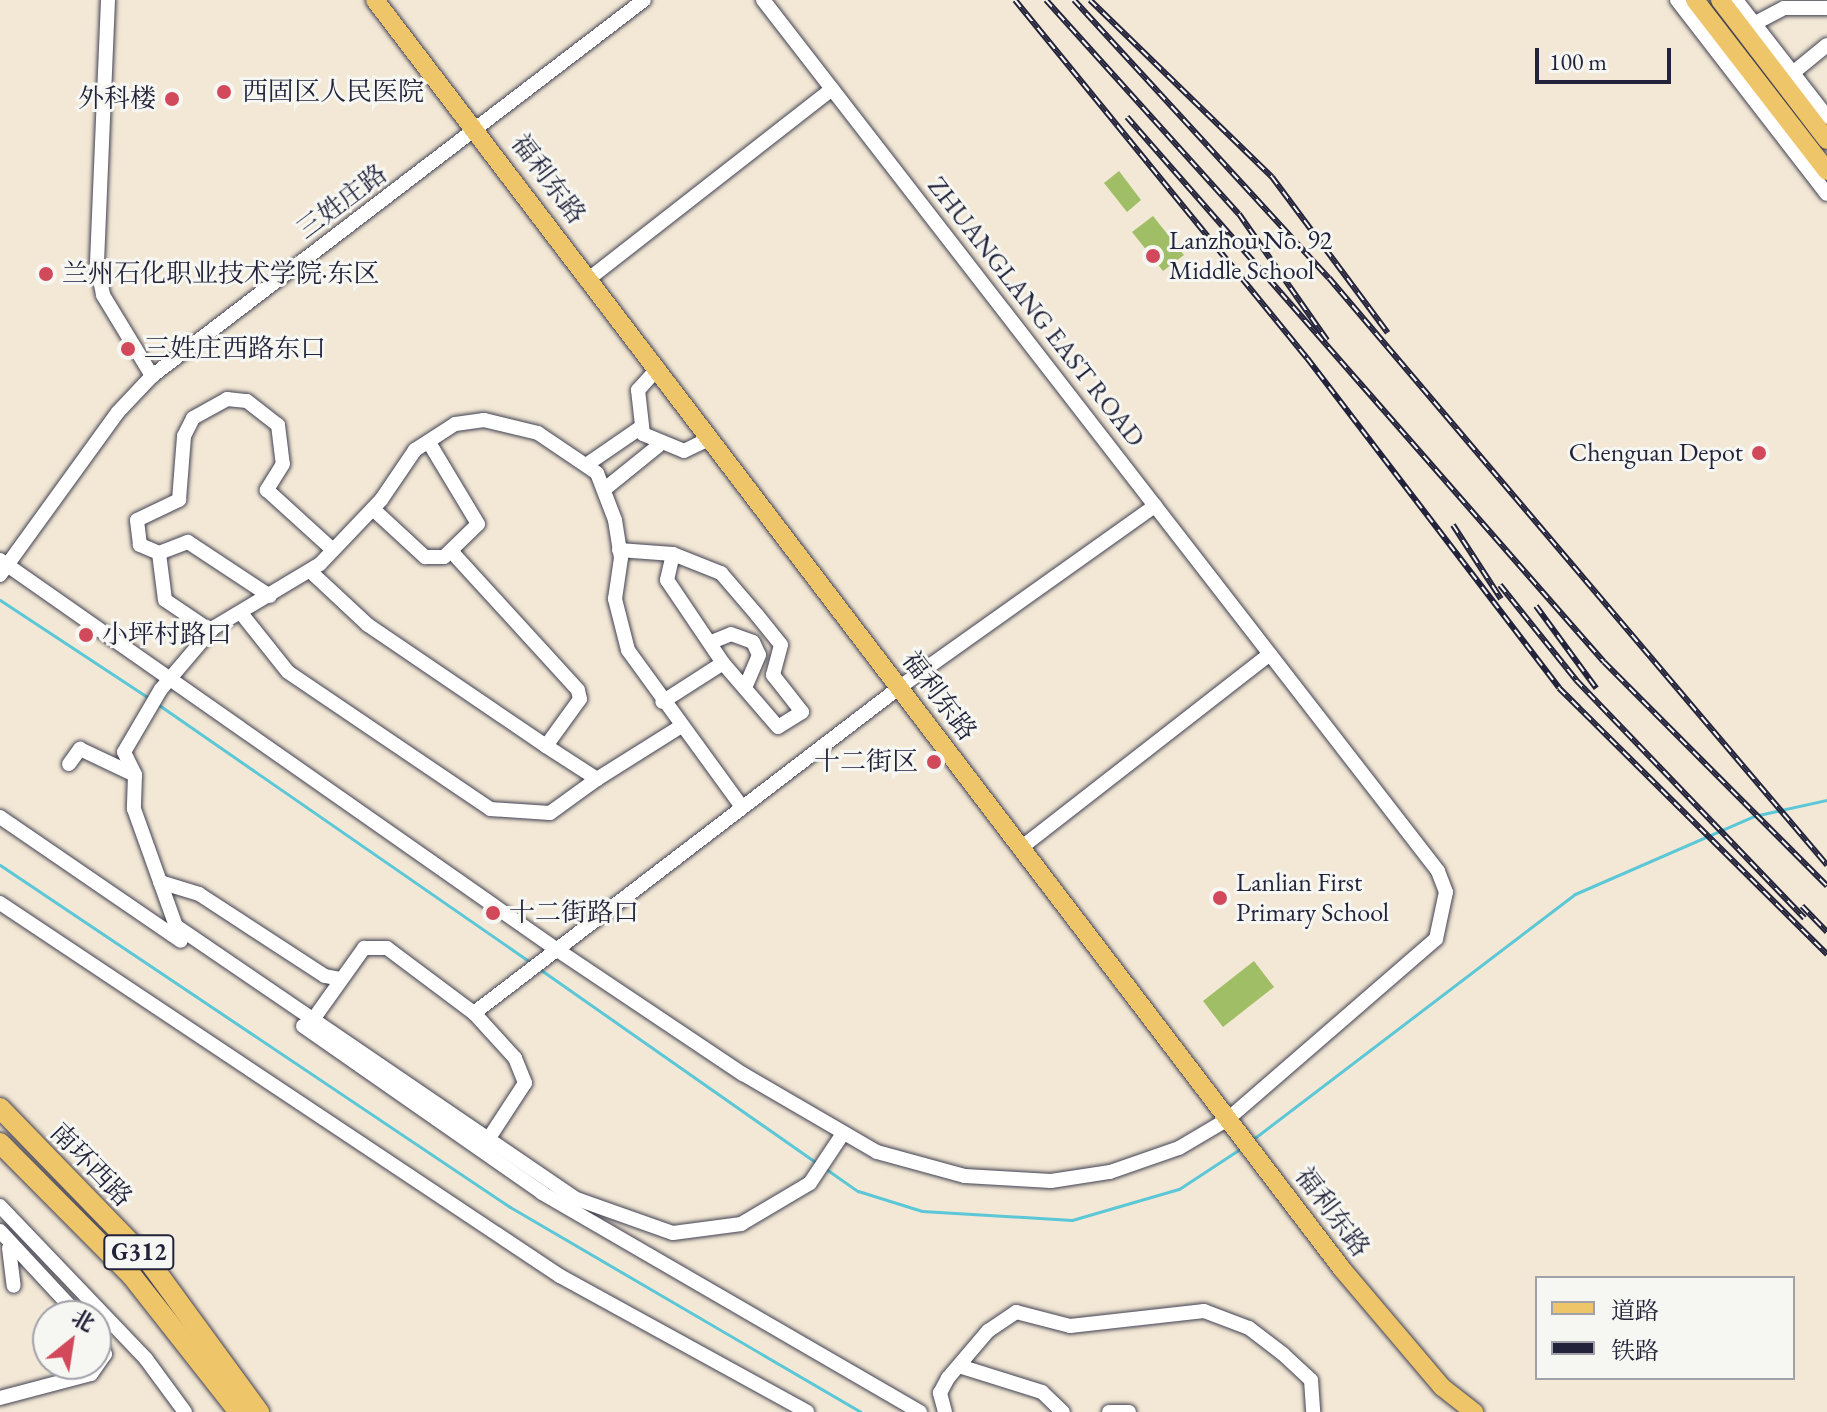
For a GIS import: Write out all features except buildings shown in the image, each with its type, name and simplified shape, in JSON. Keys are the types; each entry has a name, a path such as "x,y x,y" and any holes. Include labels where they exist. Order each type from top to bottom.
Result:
{"highway":[{"name":"南环西路","path":"0,1108 150,1263 259,1412"},
{"name":"南环西路","path":"0,1143 132,1276 239,1412"}],"main road":[{"name":"福利东路","path":"375,0 477,129 1386,1323 1474,1412"},
{"path":"1695,0 1827,171"},
{"path":"1720,0 1748,27 1788,77 1827,140"}],"street":[{"path":"108,0 97,266 103,295 152,376"},
{"name":"三姓庄路","path":"2,567 118,412 152,376 644,0"},
{"name":"ZHUANGLANG EAST ROAD","path":"2,567 552,952 842,1135 965,1176 1051,1181 1151,1158 1231,1122 1436,939 1445,919 1438,871 763,0"},
{"path":"1677,0 1827,194"},
{"path":"1736,0 1748,27 1784,8 1827,8"},
{"path":"1827,45 1788,77 1827,117"},
{"path":"590,278 832,89"},
{"path":"658,368 638,390 640,428 658,446 684,451 711,438"},
{"path":"270,596 188,542 159,553 140,545 137,520 179,500 184,436 193,418 227,399 247,401 278,425 283,464 267,490 333,550"},
{"path":"742,807 680,727 628,650 615,599 619,550 606,488 589,463 538,433 484,420 455,424 430,444 415,450 373,509 310,571 211,631 148,709 124,752 135,775 134,809 176,926 574,1198 673,1233 741,1224 778,1207 814,1177 842,1135"},
{"path":"589,463 640,428"},
{"path":"373,509 425,557 451,551 478,524 430,444"},
{"path":"606,488 658,446"},
{"path":"474,1013 518,976 900,687 1155,506"},
{"path":"619,550 673,554 721,573 781,645 773,675 802,712 778,727 723,663 714,641 667,580 673,554"},
{"path":"451,551 578,690 580,699 546,746"},
{"path":"159,553 165,600 211,631"},
{"path":"310,571 368,625 597,779"},
{"path":"241,613 288,672 490,809 550,813 597,779 680,727"},
{"path":"753,642 769,630"},
{"path":"714,641 731,634 753,642 759,655 745,688"},
{"path":"1022,847 1270,654"},
{"path":"662,702 723,663"},
{"path":"69,764 80,749 135,775"},
{"path":"0,817 542,1193 920,1412"},
{"path":"160,882 199,894 325,976 340,979"},
{"path":"0,903 560,1276 807,1412"},
{"path":"312,1021 364,948 378,944 474,1013 515,1058 525,1083 487,1141"},
{"path":"2,1212 146,1359 185,1412"},
{"path":"0,1231 7,1246 14,1286"},
{"path":"7,1246 63,1300"},
{"path":"945,1412 943,1385 1016,1312 1070,1326 1204,1311 1249,1328 1283,1354 1311,1380 1313,1412"},
{"path":"959,1366 1042,1392 1063,1412"},
{"path":"0,1398 68,1380"},
{"path":"1109,1412 1129,1412"}],"green space":[{"path":"1119,171 1141,200 1127,212 1104,183"},
{"path":"1153,216 1184,255 1163,271 1132,232"},
{"path":"1254,961 1274,987 1223,1027 1203,1001"}],"waterway":[{"path":"0,600 150,699"},
{"path":"156,703 532,963"},
{"path":"1252,1140 1575,894 1754,816 1827,800"},
{"path":"0,865 510,1207 861,1412"},
{"path":"541,970 817,1163"},
{"path":"826,1169 858,1191 922,1211 1072,1220 1179,1189 1243,1147"}],"railway":[{"path":"1015,0 1307,358 1559,688 1827,954"},
{"path":"1046,0 1239,214 1327,340"},
{"path":"1074,0 1329,278 1827,865"},
{"path":"1090,0 1272,177 1388,333"},
{"path":"1127,117 1604,662 1827,886"},
{"path":"1453,525 1501,599"},
{"path":"1500,585 1576,680 1804,918"},
{"path":"1536,606 1596,688"},
{"path":"1802,906 1827,932"}],"place":[{"name":"西固区人民医院","path":"224,92"},
{"name":"外科楼","path":"172,99"},
{"name":"Lanzhou No. 92 Middle School","path":"1153,256"},
{"name":"兰州石化职业技术学院·东区","path":"46,274"},
{"name":"三姓庄西路东口","path":"128,349"},
{"name":"Chenguan Depot","path":"1759,453"},
{"name":"小坪村路口","path":"86,635"},
{"name":"十二街区","path":"934,762"},
{"name":"Lanlian First Primary School","path":"1220,898"},
{"name":"十二街路口","path":"493,913"}]}
